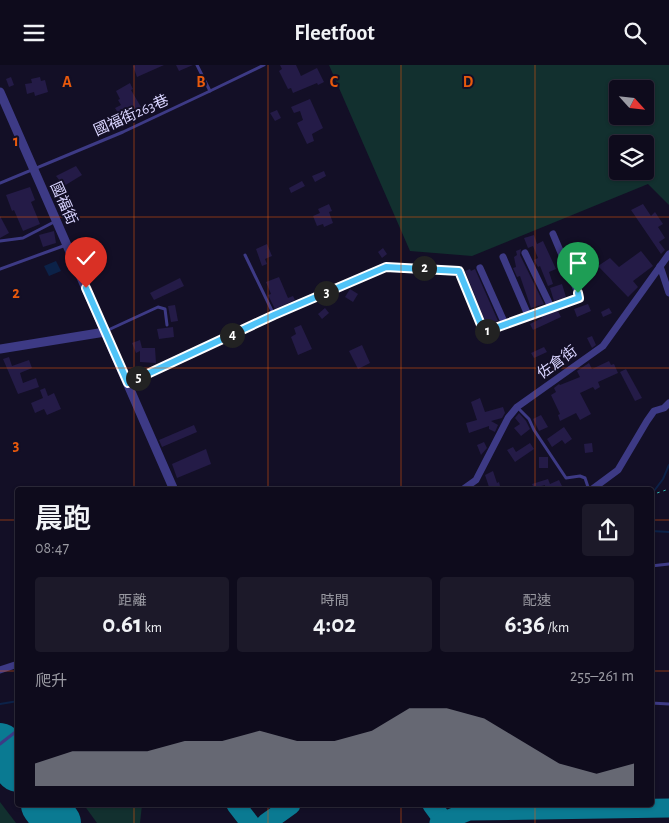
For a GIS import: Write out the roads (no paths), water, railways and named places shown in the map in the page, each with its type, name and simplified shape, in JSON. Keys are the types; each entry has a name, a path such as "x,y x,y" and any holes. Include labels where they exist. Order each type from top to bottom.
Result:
{"street":[{"name":"國福街","path":"0,92 173,487"},
{"path":"128,383 274,315 386,267 456,270 460,273 484,332 579,298 553,233"},
{"path":"525,253 551,307"},
{"name":"佐倉街","path":"466,487 476,480 508,418 516,407 603,345 669,254"},
{"path":"503,257 528,315"},
{"path":"660,265 669,293"},
{"path":"480,268 505,324"},
{"path":"0,349 105,332"},
{"path":"594,487 618,470 654,411 664,408 669,403"},
{"path":"0,670 15,665"}],"lane":[{"path":"198,65 210,91"},
{"name":"國福街263巷","path":"0,183 123,132 264,65"},
{"path":"0,241 22,238 57,220"},
{"path":"0,269 67,244"},
{"path":"245,255 274,315"},
{"path":"105,332 158,307 165,309 167,325"},
{"path":"516,407 530,419 534,430 566,478 580,476 585,479 589,487"},
{"path":"654,565 669,565"},
{"path":"654,703 669,704"},
{"path":"0,744 15,733"}],"water":[{"path":"56,261 61,271 49,276 44,266"}],"waterway":[{"path":"654,491 663,479 669,465"},
{"path":"654,531 669,532"},
{"path":"0,704 15,702"}]}
